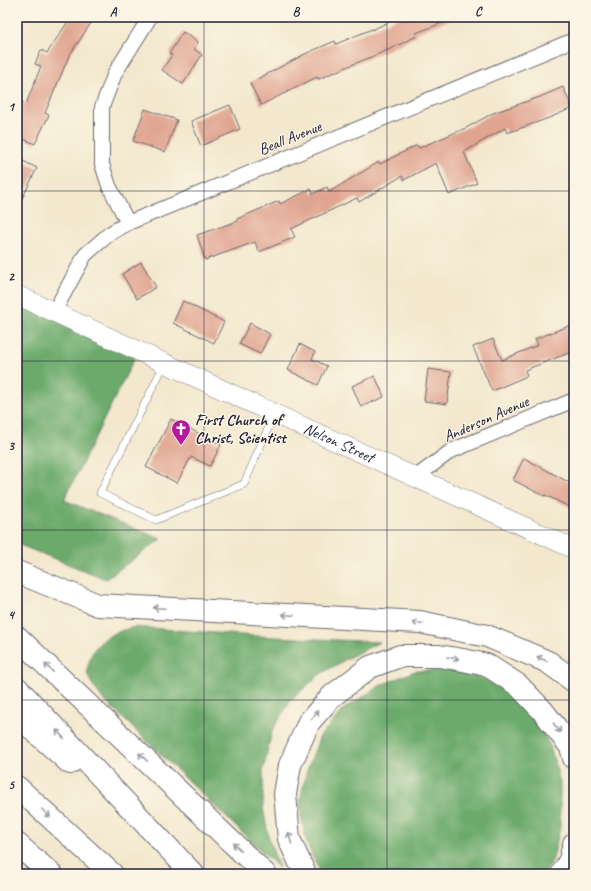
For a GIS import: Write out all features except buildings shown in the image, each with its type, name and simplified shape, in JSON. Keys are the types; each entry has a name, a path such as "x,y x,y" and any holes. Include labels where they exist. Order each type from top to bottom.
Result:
{"highway":[{"path":"17,572 98,605 427,624 487,636 548,662 574,681"},
{"path":"17,637 265,874"},
{"path":"305,874 289,839 285,794 290,765 309,722 332,696 370,667 400,656 439,656 487,665 518,685 542,710 571,747 574,758"},
{"path":"17,688 193,874"},
{"path":"17,715 193,874"},
{"path":"17,787 112,874"},
{"path":"17,844 50,874"},
{"path":"562,874 570,860 574,844"},
{"path":"17,857 50,874"}],"street":[{"path":"128,223 109,186 102,164 102,107 115,73 150,17"},
{"name":"Beall Avenue","path":"54,312 86,255 109,234 128,223 574,40"},
{"name":"Nelson Street","path":"17,295 275,414 574,549"},
{"name":"Anderson Avenue","path":"416,477 451,451 574,400"}],"lane":[{"path":"165,363 100,493 156,520 244,484 275,414"}],"green space":[{"path":"17,295 138,351 64,500 161,539 106,579 17,544"},
{"path":"135,627 254,636 380,642 319,675 291,700 272,731 263,771 263,807 269,839 279,868 102,698 91,682 87,670 90,659 97,646 102,641 114,634"},
{"path":"446,670 481,677 505,691 532,714 550,746 560,782 560,828 553,859 544,874 321,874 307,844 299,807 306,773 320,736 344,709 381,685 415,671"}],"place":[{"name":"First Church of Christ, Scientist","path":"181,446"}]}
